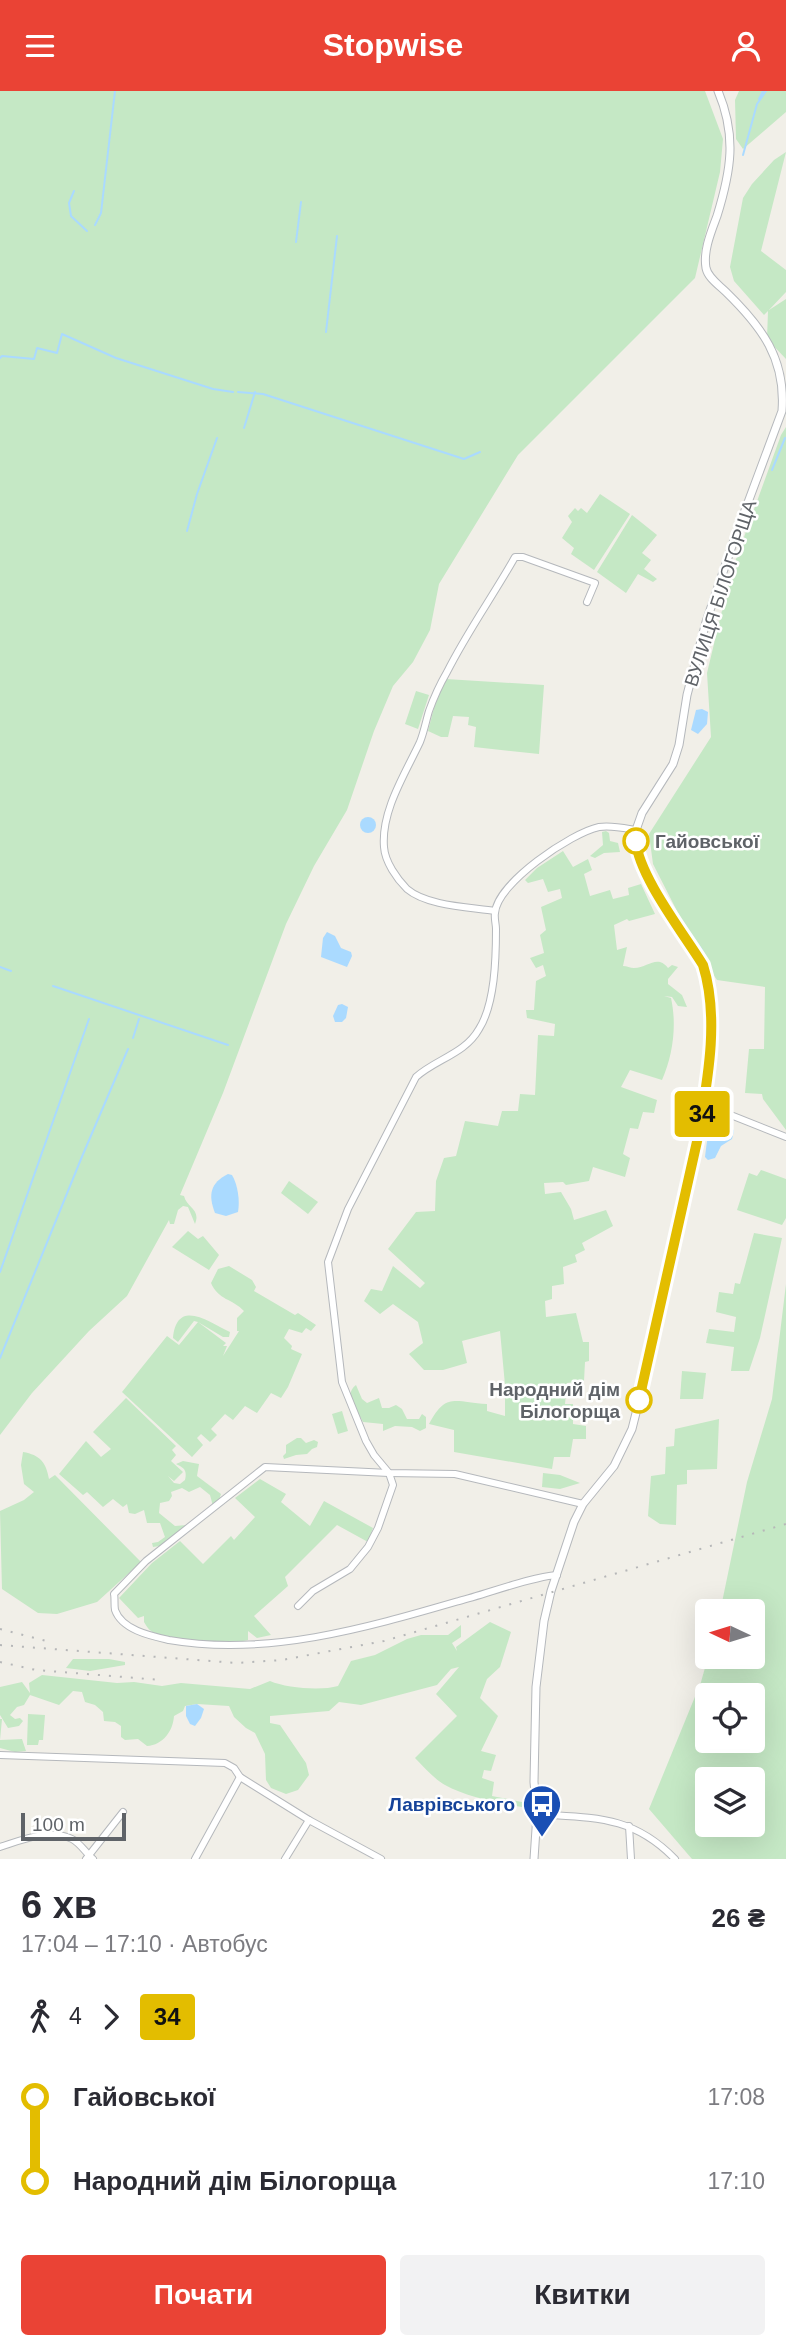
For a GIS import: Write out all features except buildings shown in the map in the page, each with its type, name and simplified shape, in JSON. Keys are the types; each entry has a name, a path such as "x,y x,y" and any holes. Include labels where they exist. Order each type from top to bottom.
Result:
{"street":[{"name":"ВУЛИЦЯ БІЛОГОРЩА","path":"636,830 642,813 673,764 706,622 782,411 785,394 786,382 780,359 738,303 711,277 705,265 706,252 721,202 730,151 731,132 726,109 718,91"},
{"path":"495,911 415,895 398,879 389,863 384,846 388,818 447,671 515,557 523,557 595,583 587,601"},
{"path":"298,1606 313,1591 350,1569 368,1547 378,1528 393,1485 389,1473 366,1441 342,1381 328,1262 348,1209 416,1077 461,1050 479,1030 488,1008 494,970 495,911 504,894 522,873 577,835 598,827 636,830 636,852 646,876 703,965 708,979 710,1024 704,1104 683,1209 632,1429 614,1466 583,1504 551,1591 544,1621 536,1687 534,1781 537,1815 534,1859"},
{"path":"704,1104 786,1137"},
{"path":"557,1575 370,1626 321,1636 229,1645 194,1644 142,1633 122,1620 115,1610 114,1594 146,1562 265,1467 455,1474 583,1504"},
{"path":"0,1755 225,1763 234,1768 240,1777 309,1820 370,1857 381,1859"},
{"path":"195,1859 240,1777"},
{"path":"0,1847 33,1836 60,1837 75,1840 90,1858 123,1812"},
{"path":"537,1815 595,1819 629,1826 655,1840 675,1859"},
{"path":"285,1859 309,1820"},
{"path":"629,1826 631,1859"}],"green space":[{"path":"0,91 705,91 723,139 720,172 695,278 518,455 439,584 430,630 413,662 393,686 374,731 347,810 314,866 286,924 223,1093 180,1195 184,1196 195,1212 195,1224 188,1207 183,1206 178,1210 174,1224 170,1224 169,1220 127,1296 89,1331 32,1393 0,1435"},
{"path":"739,91 786,91 786,112 743,149 736,139 735,100"},
{"path":"786,152 761,251 786,270 786,292 769,310 786,299 786,359 767,339 768,311 764,315 734,281 730,267 743,198 774,160"},
{"path":"786,427 786,1130 762,1094 745,1093 749,1049 764,1049 765,987 717,980 699,954 653,864 649,834 711,737 707,673 731,573"},
{"path":"600,494 630,514 594,570 571,554 574,548 562,538 572,522 568,516 575,508 578,511 581,508 587,513"},
{"path":"632,515 657,535 642,553 651,560 644,569 657,579 653,582 638,574 626,593 597,572"},
{"path":"446,679 544,685 539,754 474,747 476,727 468,725 469,717 453,716 448,737 428,731 435,704"},
{"path":"416,691 429,695 418,729 405,724"},
{"path":"606,831 610,841 618,843 620,852 604,853 595,858 590,856 603,845 602,832"},
{"path":"563,851 573,867 588,859 592,870 584,874 590,896 610,890 613,899 629,895 628,888 641,884 655,914 629,921 627,919 614,925 617,950 627,947 623,966 633,968 660,962 668,968 672,965 678,967 668,979 668,984 682,995 687,1007 678,1006 672,997 664,996 671,998 674,1029 669,1060 662,1080 630,1070 621,1087 657,1100 654,1113 643,1112 638,1129 630,1128 623,1154 630,1158 625,1177 593,1167 589,1181 566,1185 563,1182 544,1183 545,1194 561,1192 574,1220 606,1210 613,1226 582,1243 585,1250 575,1255 577,1262 563,1267 564,1284 552,1286 552,1299 545,1301 546,1317 576,1313 583,1342 589,1342 589,1361 585,1362 584,1381 567,1383 565,1404 573,1404 573,1424 586,1426 586,1439 573,1439 570,1457 554,1457 552,1469 454,1452 454,1430 429,1424 441,1407 452,1401 487,1404 487,1411 505,1416 500,1331 462,1341 467,1363 443,1370 424,1370 409,1354 423,1343 418,1322 393,1304 380,1314 364,1301 371,1289 382,1291 393,1266 420,1288 425,1283 388,1249 416,1212 435,1211 436,1181 444,1158 456,1156 465,1121 498,1126 502,1111 518,1111 520,1094 535,1095 538,1035 554,1036 555,1024 527,1018 526,1010 534,1010 536,981 546,976 543,965 536,968 530,958 544,953 540,935 546,930 541,907 562,898 560,889 548,892 543,879 528,883 525,880 537,868"},
{"path":"761,1170 786,1179 786,1218 782,1225 737,1210 749,1173 757,1176"},
{"path":"289,1181 318,1202 308,1214 281,1193"},
{"path":"188,1231 198,1239 203,1236 219,1255 209,1270 172,1247"},
{"path":"754,1233 782,1238 760,1338 749,1371 731,1371 734,1347 706,1343 709,1329 734,1332 736,1317 716,1312 719,1292 733,1294 735,1283 740,1284"},
{"path":"229,1266 252,1280 256,1287 254,1291 316,1325 311,1331 306,1328 302,1333 289,1329 284,1338 292,1346 291,1349 302,1354 281,1398 271,1393 257,1413 245,1406 233,1420 225,1414 211,1429 217,1435 210,1442 201,1434 197,1438 203,1445 192,1457 122,1392 167,1336 179,1345 198,1322 226,1343 223,1346 227,1346 223,1356 239,1331 237,1318 244,1311 218,1293 211,1283 218,1269"},
{"path":"786,1284 786,1859 692,1859 649,1809 695,1697 695,1753 765,1753 765,1683 701,1683 705,1669 765,1669 765,1599 723,1599 747,1482 772,1399"},
{"path":"188,1316 196,1316 213,1323 230,1332 229,1337 223,1337 194,1321 178,1342 173,1338 181,1318"},
{"path":"682,1371 706,1373 703,1399 680,1399"},
{"path":"356,1385 362,1399 367,1403 379,1398 382,1408 396,1405 402,1409 407,1419 419,1419 422,1414 426,1417 426,1428 420,1431 412,1427 395,1426 383,1431 383,1424 363,1422 350,1394"},
{"path":"126,1398 176,1446 172,1450 176,1455 171,1461 183,1472 174,1481 168,1476 174,1483 180,1484 186,1477 185,1470 176,1464 183,1461 199,1464 197,1476 221,1494 213,1506 210,1495 200,1487 189,1492 182,1488 171,1492 169,1501 160,1503 159,1513 175,1526 187,1525 166,1545 153,1547 152,1543 165,1537 160,1523 147,1523 144,1510 135,1514 129,1513 127,1504 123,1507 113,1499 103,1507 87,1492 83,1495 59,1474 86,1441 101,1457 111,1449 93,1432"},
{"path":"342,1411 348,1431 338,1434 332,1414"},
{"path":"719,1419 717,1469 687,1470 687,1484 677,1485 676,1525 660,1524 648,1516 651,1476 665,1474 666,1447 674,1446 675,1429"},
{"path":"297,1438 306,1443 314,1440 318,1442 317,1447 307,1454 284,1459 286,1445"},
{"path":"23,1452 41,1460 49,1479 55,1475 141,1562 97,1602 57,1614 38,1613 2,1589 0,1511 24,1500 34,1492 24,1484 21,1465"},
{"path":"543,1473 560,1475 580,1483 560,1489 542,1487"},
{"path":"260,1479 286,1494 281,1502 310,1526 324,1501 373,1528 368,1542 337,1525 285,1577 288,1586 254,1616 271,1635 257,1638 248,1631 248,1640 198,1643 159,1636 151,1631 144,1622 144,1616 138,1618 119,1598 152,1563 180,1541 203,1564 231,1536 234,1540 255,1517 235,1498"},
{"path":"490,1622 511,1632 500,1667 487,1679 480,1698 498,1716 481,1751 496,1755 491,1771 484,1770 482,1778 494,1782 492,1796 532,1804 532,1809 454,1790 437,1780 415,1758 457,1716 436,1694 459,1667 451,1669 437,1685 361,1705 339,1702 329,1711 270,1716 270,1723 280,1725 306,1763 309,1775 298,1790 286,1794 271,1788 266,1780 265,1754 255,1733 234,1717 229,1706 185,1706 183,1711 174,1716 172,1727 166,1736 158,1743 147,1746 138,1739 125,1740 121,1737 121,1726 115,1722 104,1721 103,1712 95,1705 85,1702 82,1692 73,1691 59,1705 30,1695 24,1705 17,1707 10,1715 23,1721 19,1726 8,1728 0,1715 0,1687 22,1682 30,1693 29,1683 42,1675 162,1686 181,1683 250,1689 270,1681 304,1688 331,1688 338,1686 351,1661 375,1655 421,1635 448,1635 461,1625 461,1637 452,1643 457,1651 456,1647"},
{"path":"73,1659 109,1659 125,1662 125,1665 90,1671 66,1668"},
{"path":"28,1714 45,1715 43,1740 39,1740 38,1745 27,1745"},
{"path":"22,1739 26,1751 15,1752 0,1748 0,1740"}],"water":[{"path":"696,710 708,712 707,724 698,734 691,730"},
{"path":"368,817 374,819 374,831 368,833 362,831 360,825 362,819"},
{"path":"327,932 335,936 341,948 351,952 347,967 321,957 323,938"},
{"path":"338,1005 348,1007 346,1018 342,1022 335,1022 333,1016"},
{"path":"716,1119 730,1123 734,1131 732,1139 721,1146 715,1158 708,1160 705,1157 708,1137"},
{"path":"228,1174 232,1175 236,1183 239,1208 238,1212 226,1216 215,1213 211,1195 217,1181"},
{"path":"197,1704 204,1709 195,1726 190,1724 186,1716 186,1706"}],"waterway":[{"path":"95,225 101,213 115,91"},
{"path":"759,99 763,91"},
{"path":"743,155 757,104 766,91"},
{"path":"74,191 69,203 71,216 87,231"},
{"path":"296,242 301,202"},
{"path":"326,332 337,236"},
{"path":"0,358 34,359 37,348 57,353 62,334 116,358 213,389 233,392"},
{"path":"238,392 263,394 464,459 480,452"},
{"path":"244,428 255,392"},
{"path":"187,531 217,438"},
{"path":"772,470 785,438"},
{"path":"685,926 702,950"},
{"path":"0,967 11,971"},
{"path":"53,986 228,1045"},
{"path":"0,1272 89,1019"},
{"path":"133,1038 139,1019"},
{"path":"0,1358 128,1049"}],"railway":[{"path":"0,1645 237,1663 282,1660 384,1641 786,1524"},
{"path":"0,1629 50,1642"},
{"path":"0,1662 36,1670 161,1680"}],"bus line":[{"name":"34","path":"636,841 636,852 646,876 703,965 708,979 711,1013 704,1104 698,1137 639,1400"}],"place":[{"name":"Гайовської","path":"636,841"},
{"name":"Народний дім Білогорща","path":"639,1400"},
{"name":"Лаврівського","path":"542,1838"}]}
